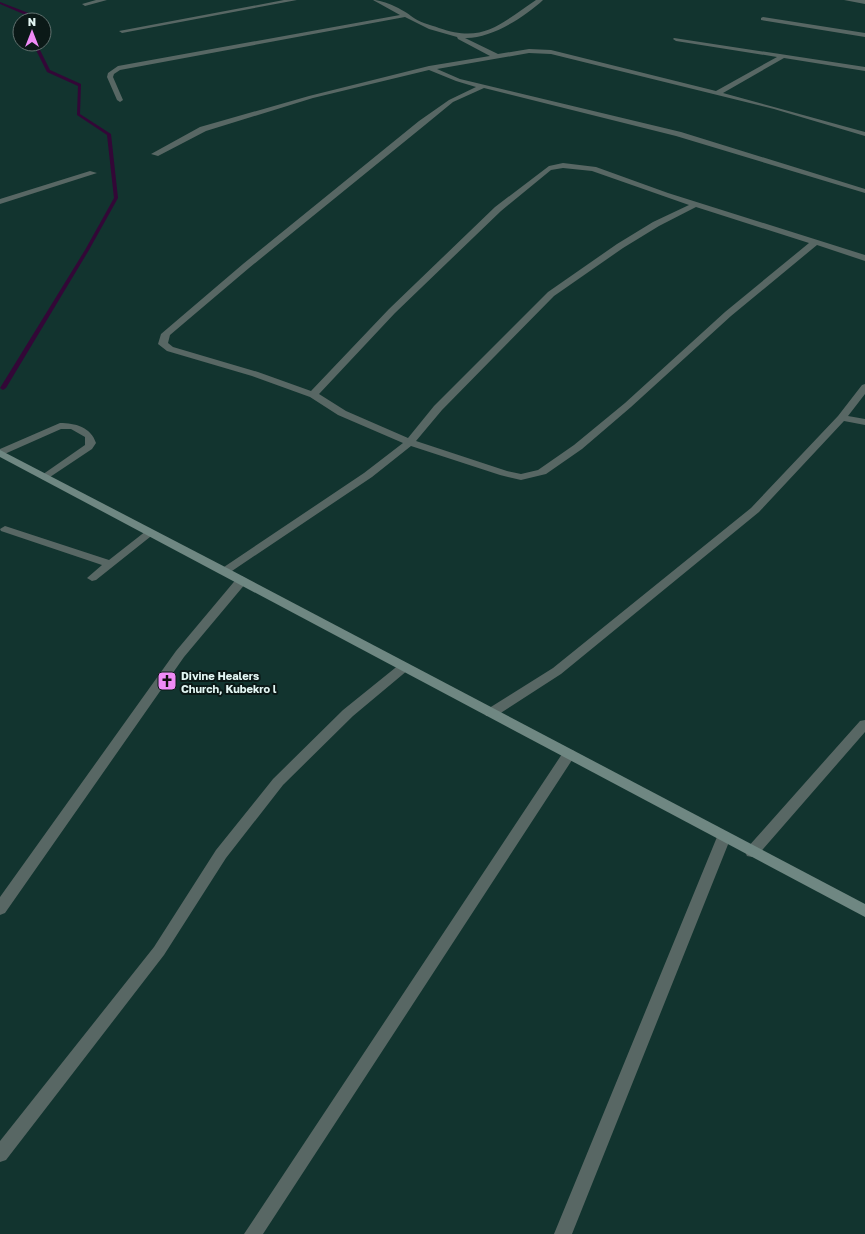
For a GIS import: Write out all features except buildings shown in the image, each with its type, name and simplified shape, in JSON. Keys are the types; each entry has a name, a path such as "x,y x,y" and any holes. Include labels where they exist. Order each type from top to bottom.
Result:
{"main road":[{"path":"0,453 865,911"}],"street":[{"path":"85,4 104,0"},
{"path":"122,31 294,0"},
{"path":"376,0 446,34 458,37 496,56"},
{"path":"458,37 472,37 487,33 540,0"},
{"path":"847,0 865,2"},
{"path":"120,100 110,77 111,73 118,68 408,15"},
{"path":"763,19 865,35"},
{"path":"676,39 865,69"},
{"path":"155,154 203,129 311,97 429,68 529,51 551,52 718,93 865,134"},
{"path":"718,93 783,56"},
{"path":"429,68 458,80 678,134 761,158 865,191"},
{"path":"483,86 451,101 422,123 246,266 166,334 163,344 170,349 255,374 313,395 342,413 410,442 521,477 542,472 578,447 628,405 728,314 816,242"},
{"path":"313,395 392,311 498,209 550,168 566,164 581,166 665,195 865,258"},
{"path":"0,202 93,173"},
{"path":"225,571 368,475 410,442 438,408 552,294 620,246 656,224 697,204"},
{"path":"491,713 557,671 755,510 842,418 865,387"},
{"path":"842,418 865,422"},
{"path":"0,909 180,654 242,580"},
{"path":"0,1154 159,951 221,854 278,782 348,713 404,667"},
{"path":"752,852 865,724"},
{"path":"253,1234 569,754"},
{"path":"563,1234 724,837"}],"lane":[{"path":"0,453 60,426 73,426 89,436 91,443 89,447 44,477"},
{"path":"5,529 110,564"},
{"path":"92,578 150,533"}],"waterway":[{"path":"0,3 22,12"},
{"path":"3,388 87,250 116,198 109,134 78,114 80,85 48,71 39,52"}],"place":[{"name":"Divine Healers Church, Kubekro l","path":"167,681"}]}
